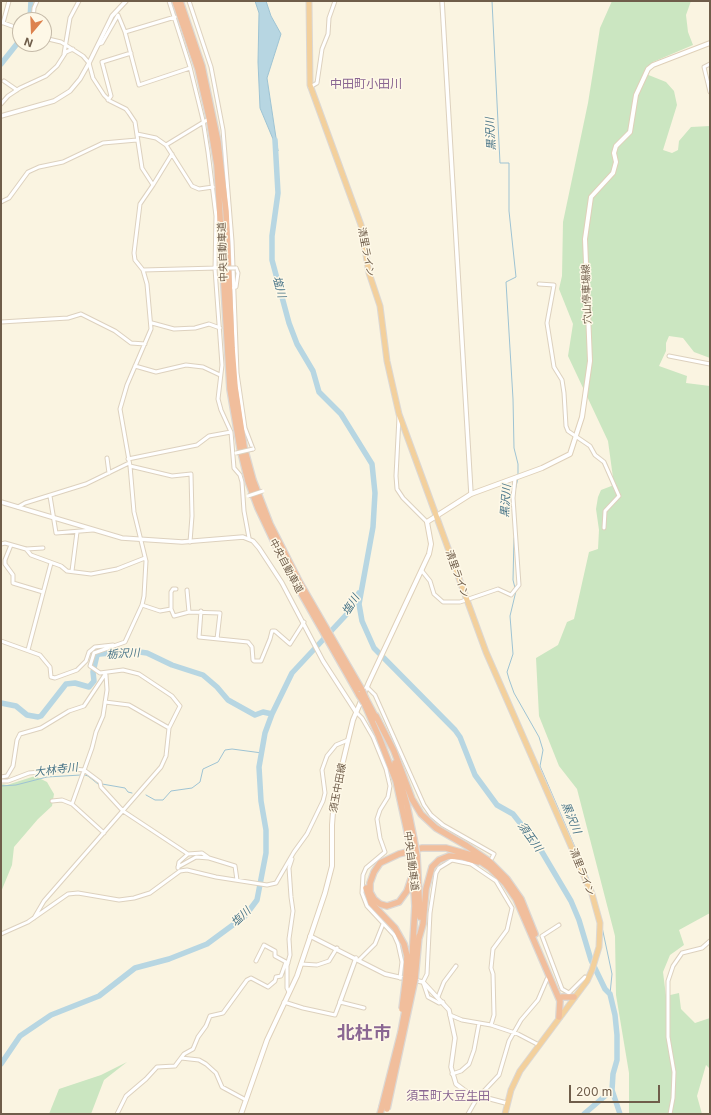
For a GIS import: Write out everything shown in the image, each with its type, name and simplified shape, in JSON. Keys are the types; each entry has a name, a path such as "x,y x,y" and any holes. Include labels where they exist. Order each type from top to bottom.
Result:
{"highway":[{"name":"中央自動車道","path":"175,1 198,69 209,117 217,165 221,212 230,389 240,448 258,508 285,565 363,690 365,701 394,774 411,839"},
{"name":"中央自動車道","path":"180,1 202,66 218,142 226,212 232,348 236,394 244,446 253,480 270,524 314,612"},
{"name":"清里ライン","path":"310,1 310,87 361,225 369,273 380,306 387,361 399,414 466,601 486,652 592,894 600,923 600,947 595,964 572,999 520,1071 506,1103 505,1114"},
{"name":"中央自動車道","path":"365,701 376,716 400,780 414,856 420,907 419,938 385,1110"},
{"path":"376,716 394,751 412,799 421,814 436,828 489,861 511,884 521,899 529,925"},
{"path":"411,978 407,956 401,938 395,928 375,908 367,895 367,882 372,868 378,861 391,854 422,845 450,846 478,853"},
{"path":"414,870 407,891 400,902 387,906 380,904 374,899 370,892 370,883 374,872 380,863 398,854 422,848 446,848 471,855 483,863 505,883 516,899 529,925 562,1000 563,1011"},
{"name":"中央自動車道","path":"380,1114 385,1110 411,978 415,923 414,856"},
{"path":"419,938 423,924 426,889 432,867 439,860 449,856 462,857 483,863"},
{"path":"562,1000 572,999"},
{"path":"559,1017 562,1000"}],"main road":[{"name":"穴山停車場線","path":"436,516 471,494 567,457 572,451 582,417 590,361 585,239 591,196 613,173 616,162 614,153 616,146 630,132 636,95 648,69 653,65 710,43"},
{"path":"427,522 436,516"},
{"name":"須玉中田線","path":"241,1114 267,1040 301,964 332,870 333,805 348,740 363,690 375,669 421,572 431,544 427,522"}],"street":[{"path":"9,1 2,23 12,26"},
{"path":"34,12 37,1"},
{"path":"63,56 70,18 79,1"},
{"path":"1,116 42,106 63,96 76,84 89,63 112,16 126,1"},
{"path":"169,1 205,120 216,216 222,365 218,393 219,404 231,432 235,453 234,468 240,475 244,498 244,511 249,533 248,538"},
{"path":"189,1 211,67 221,116 229,197 237,374 246,428 253,448 235,453"},
{"path":"310,87 317,83 322,49 328,34 329,18 335,1"},
{"path":"442,1 471,494"},
{"path":"99,44 102,43 118,15 125,32 139,85 190,68"},
{"path":"125,32 175,18"},
{"path":"52,40 61,42 83,56 89,63 94,78 108,100 129,113 135,122 142,168 153,185"},
{"path":"1,104 17,90 46,76 54,70 66,52 73,49"},
{"path":"108,100 111,96 102,62 131,53"},
{"path":"710,64 704,67 710,92"},
{"path":"4,81 17,90"},
{"path":"217,117 221,116"},
{"path":"166,145 205,120"},
{"path":"136,134 156,138 166,145 192,186 199,189 213,187"},
{"path":"1,202 9,198 28,172 39,167 62,162 103,143 137,140"},
{"path":"34,918 44,901 160,768 166,756 169,728 180,706 172,696 139,674 123,670 106,673 98,672 92,668 90,663 94,653 125,642 142,605 146,568 145,558 134,512 130,465 120,409 123,396 145,344 152,323 148,306 147,284 143,270 135,260 134,253 140,204 172,154"},
{"path":"143,270 236,268 238,273 236,288 233,288"},
{"path":"539,284 554,285 547,324 554,367 562,380 566,426 568,431 590,446 604,462 619,496 605,511 604,528"},
{"path":"1,322 68,318 81,314 115,331 131,343 145,344"},
{"path":"152,323 174,329 195,328 209,324 220,328"},
{"path":"669,356 710,364"},
{"path":"135,366 156,372 186,366 203,367 220,375"},
{"path":"399,414 396,476 397,489 403,498 427,522"},
{"path":"128,459 197,445 209,436 231,432"},
{"path":"107,458 109,473"},
{"path":"18,507 25,503 86,484 130,465 172,476 192,474 192,516 190,542"},
{"path":"421,572 430,581 434,594 440,600 460,602 466,601 498,589 511,595 519,585 513,498 515,478"},
{"path":"244,498 263,491"},
{"path":"50,496 56,533 93,530"},
{"path":"1,502 118,537 141,540 190,542 237,537 248,538 259,548 304,624 323,661 356,712 362,718 373,738 386,769 389,790 388,797 380,810 377,819 380,838 385,852 366,868 362,883 362,893 367,906 394,935 401,954 400,978"},
{"path":"72,571 77,532"},
{"path":"1,544 5,543 26,549 43,548"},
{"path":"11,545 6,556 5,564 13,575 12,583 43,592"},
{"path":"26,549 31,555 72,571 96,574 145,558"},
{"path":"28,650 51,563"},
{"path":"176,589 173,589 171,592 174,616 189,612 201,611 220,613 217,639"},
{"path":"187,590 189,612"},
{"path":"142,605 160,610 172,609"},
{"path":"201,611 199,637 248,642 252,648 253,660 261,661 272,631 275,630 290,644 304,624"},
{"path":"1,641 28,650 44,658 51,670 51,677 58,678 77,670 86,661 90,652 95,647 108,645 116,646"},
{"path":"72,804 84,773 96,732 103,716 106,673"},
{"path":"1,777 7,776 13,766 17,740 20,734 41,728 69,711 84,706 106,673"},
{"path":"363,690 375,695 412,784 431,815 457,834 494,854 492,858"},
{"path":"105,702 129,705 169,728"},
{"path":"1,934 34,918 68,894 78,893 119,900 134,898 150,894 178,872 187,870 239,881 267,885 276,883 307,834 322,801 325,793 322,770 326,756 336,745 348,740"},
{"path":"1,781 8,781 29,773 74,769 84,773 100,784 123,811 188,854"},
{"path":"389,790 395,791"},
{"path":"52,801 62,800 72,804 104,833"},
{"path":"178,872 179,862 188,854 202,853 209,858"},
{"path":"178,867 196,857 209,858 235,866 239,881"},
{"path":"289,992 287,988 287,962 293,911 289,879 291,858"},
{"path":"422,982 427,974 430,913 438,868 452,860 471,864 488,873 502,888 512,908 507,930 492,949 491,968 493,974 494,1015 491,1025"},
{"path":"284,1002 335,1015 358,959 375,944 383,924"},
{"path":"559,925 542,936 555,975 562,989 566,993 573,990 586,979"},
{"path":"310,936 337,948 385,974 422,982 443,1002 450,1015 455,1038 451,1064 452,1074 456,1084 468,1093 506,1103"},
{"path":"670,1114 673,1098 674,1072 668,1037 668,981 673,966 682,953 702,948 710,941"},
{"path":"256,961 264,945 275,951 275,956 287,962"},
{"path":"301,964 316,965 329,961 337,948"},
{"path":"117,1114 126,1096 146,1079 157,1067 172,1067 184,1054 195,1047 210,1016 223,1013 247,980 251,978 268,987 275,981 276,977 281,976 287,962"},
{"path":"438,997 444,982 456,966"},
{"path":"483,1092 499,1075 505,1051 514,1032 521,1020 538,1000 547,979"},
{"path":"422,982 428,997 440,1003 443,1002"},
{"path":"340,1002 364,1008"},
{"path":"450,1015 462,1020 491,1025 514,1032 539,1045"},
{"path":"452,1074 461,1071 469,1064 474,1050 479,1023"},
{"path":"181,1058 199,1060 206,1064 216,1073 222,1087 246,1100"},
{"path":"468,1114 476,1100"}],"green space":[{"path":"612,1 691,1 686,15 688,32 693,45 653,62 646,69 646,74 666,82 674,91 677,105 663,150 672,153 678,150 679,141 691,127 710,126 710,358 694,352 683,338 669,336 666,343 666,351 659,366 687,376 686,383 710,386 710,913 679,930 684,945 670,955 663,972 666,996 679,993 681,1009 695,1023 710,1018 710,1069 706,1065 697,1096 702,1114 629,1114 629,1073 616,995 615,936 577,789 559,766 539,716 536,658 558,645 567,622 574,619 589,552 598,549 599,530 596,509 598,497 601,490 614,485 608,441 568,356 573,324 559,289 562,276 563,222 588,103 600,28"},
{"path":"35,776 47,782 54,794 52,806 38,819 14,847 12,865 1,892 1,784 7,785"},
{"path":"127,1062 104,1080 91,1114 49,1114 59,1089 101,1075"}],"water":[{"path":"255,1 266,1 271,16 281,34 267,78 278,151 260,108 258,62 259,13"}],"waterway":[{"path":"30,12 31,1"},
{"name":"黒沢川","path":"492,1 500,163 509,163 509,211 516,277 506,282 513,399 514,448 518,464 518,475"},
{"path":"1,64 12,50"},
{"name":"須玉川","path":"275,140 278,193 272,236 272,260 289,323 297,344 313,371 319,392 341,414 372,464 375,493 373,527 359,604 362,621 374,648 455,730 460,737 475,775 497,805 513,814 539,847 571,901 579,920 591,960 605,989 610,994 615,1015 617,1060 613,1074 612,1090 620,1114"},
{"name":"黒沢川","path":"515,491 518,478"},
{"name":"黒沢川","path":"514,538 513,580 515,588"},
{"name":"黒沢川","path":"516,591 510,616 513,654 507,672 514,693 539,737 543,750 540,766 590,882"},
{"name":"塩川","path":"1,1064 20,1036 51,1015 99,996 135,968 169,959 207,944 245,916 257,900 266,853 266,830 261,801 259,767 265,733 272,714 292,673 346,615 359,593"},
{"name":"栃沢川","path":"1,703 16,706 27,715 38,717 41,716 66,684 75,683 89,687 94,681 93,672 97,655 132,651 147,653 172,665 203,675 217,687 228,700 255,715 263,712 272,714"},
{"name":"大林寺川","path":"146,795 155,800 163,800 171,791 192,788 200,782 203,769 218,762 225,750 232,749 262,753"},
{"name":"大林寺川","path":"1,786 16,785 47,777 81,775"},
{"name":"大林寺川","path":"85,775 98,784"},
{"name":"大林寺川","path":"102,784 125,788 128,792 132,793"},
{"name":"黒沢川","path":"602,927 612,974 610,994"},
{"name":"須玉川","path":"584,1114 612,1090"}],"district":[{"name":"中田町小田川","path":"366,84"},
{"name":"北杜市","path":"364,1034"},
{"name":"須玉町大豆生田","path":"448,1096"}]}
